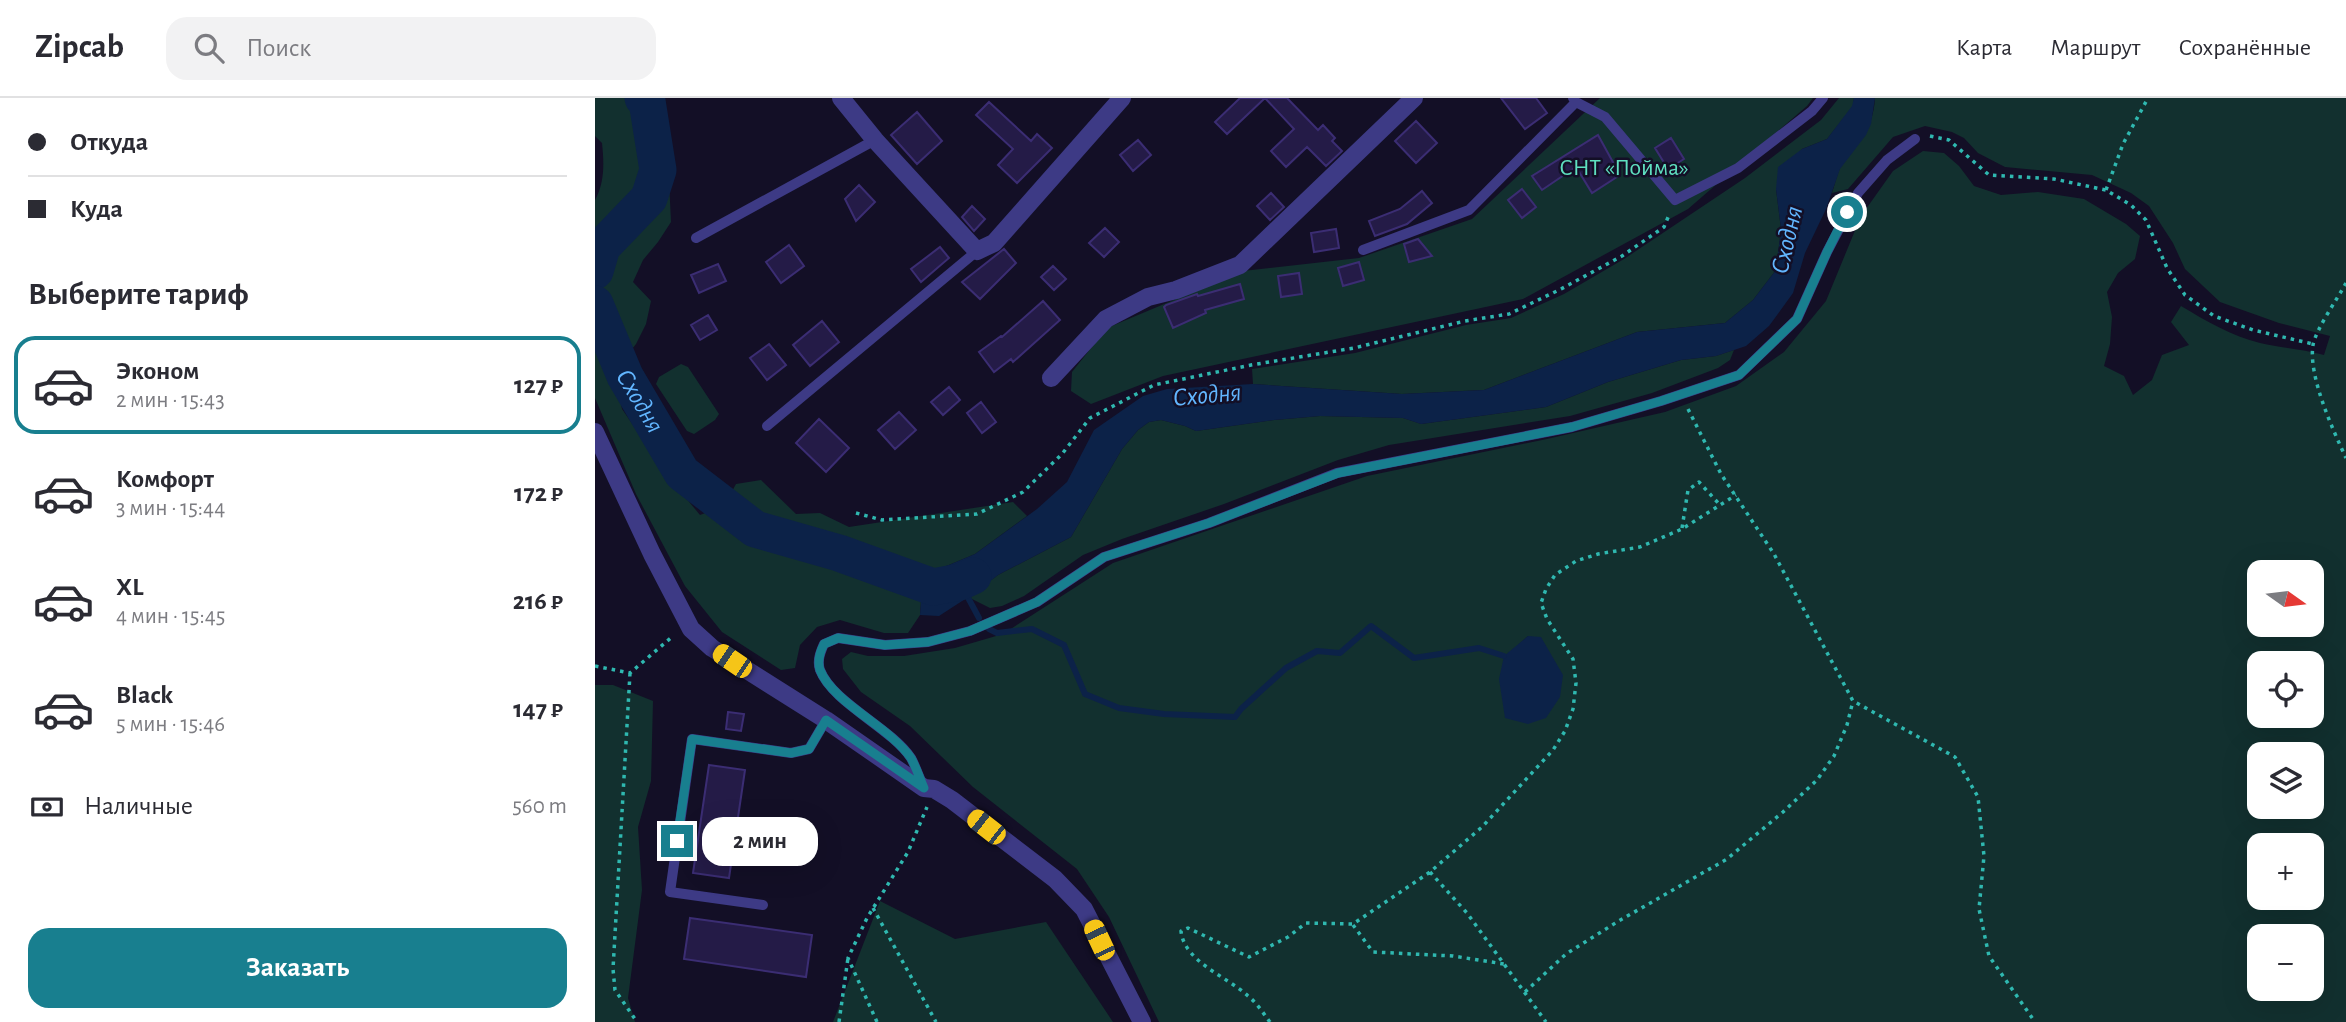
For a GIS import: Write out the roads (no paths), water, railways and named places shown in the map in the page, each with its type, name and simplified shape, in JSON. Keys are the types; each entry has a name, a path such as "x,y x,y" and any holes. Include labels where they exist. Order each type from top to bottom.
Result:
{"street":[{"path":"841,98 875,140 977,251 994,243 1122,98"},
{"path":"1051,379 1106,319 1148,297 1177,290 1240,265 1414,98"},
{"path":"595,432 652,554 691,629 712,648 929,789 952,800 1055,879 1084,909 1142,1022"}],"lane":[{"path":"1363,250 1469,209 1574,100 1605,117 1675,200 1738,168 1812,111 1823,98"},
{"path":"929,789 911,758 888,734 831,686 820,670 819,655 824,644 838,638 885,645 928,642 970,631 1037,602 1104,557 1209,523 1338,473 1572,427 1739,375 1797,319 1827,252 1858,193 1887,160 1915,139"},
{"path":"696,239 875,140"},
{"path":"767,426 977,251"},
{"path":"763,905 670,892 692,739 791,753 809,749 826,720"}],"water":[{"path":"1854,98 1875,98 1871,124 1866,135 1840,169 1826,209 1805,253 1793,293 1769,326 1746,346 1716,356 1681,360 1608,382 1546,407 1421,424 1403,418 1320,416 1196,431 1161,420 1149,422 1138,430 1122,449 1071,537 998,575 939,616 920,615 922,588 937,570 975,554 1037,509 1067,482 1094,430 1143,396 1167,389 1253,384 1402,394 1484,390 1637,332 1725,323 1753,300 1776,270 1781,229 1776,189 1778,167 1802,149 1827,139 1852,106"},
{"path":"1528,636 1541,637 1563,675 1560,697 1546,718 1528,724 1505,718 1499,679 1504,656"}],"waterway":[{"name":"Сходня","path":"595,271 602,247 649,198 658,170 647,101 643,98"},
{"name":"Сходня","path":"595,304 625,376 682,473 755,529 839,553 933,587 960,582 973,576"},
{"path":"965,592 979,618"},
{"path":"989,629 997,633 1032,629 1064,645 1085,694 1119,708 1164,714 1235,717 1286,668 1317,651 1340,653 1371,626 1414,658 1479,648 1504,656"}],"park label":[{"name":"СНТ «Пойма»","path":"1624,168"}]}
